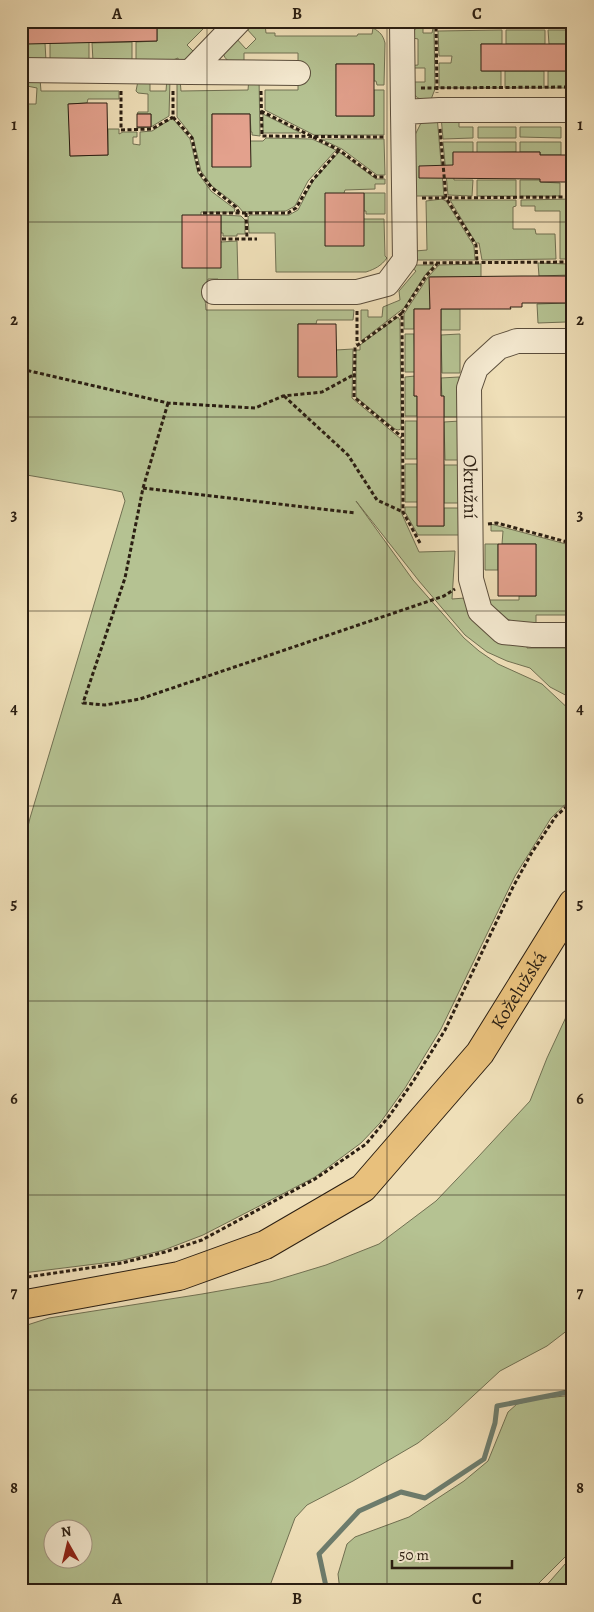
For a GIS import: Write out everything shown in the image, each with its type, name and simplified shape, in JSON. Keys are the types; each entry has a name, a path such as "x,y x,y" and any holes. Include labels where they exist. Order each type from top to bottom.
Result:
{"main road":[{"name":"Koželužská","path":"21,1305 179,1276 265,1245 363,1188 480,1053 573,903"}],"street":[{"path":"182,72 239,21"},
{"path":"214,292 357,292 387,284 405,260 402,21"},
{"path":"21,70 298,74"},
{"path":"403,112 438,98 573,110"},
{"name":"Okružní","path":"573,341 517,340 499,347 476,368 469,388 471,579 480,611 503,632 534,635 573,635"}],"path":[{"path":"436,21 438,98 446,198 476,245 477,262"},
{"path":"121,71 121,130 152,129 173,117 182,72"},
{"path":"261,73 262,136 386,137"},
{"path":"403,88 438,98 573,87"},
{"path":"262,111 339,150 376,177 387,177"},
{"path":"173,117 192,138 200,172 212,188 236,207 240,213"},
{"path":"204,213 288,213 296,208 312,181 339,150"},
{"path":"404,198 573,198"},
{"path":"246,213 247,239"},
{"path":"222,239 256,239"},
{"path":"405,260 437,264 573,262"},
{"path":"357,345 402,313 426,276 437,264"},
{"path":"357,292 357,345 355,347 354,397 403,438"},
{"path":"402,313 403,512 420,543"},
{"path":"21,368 168,403 255,408 283,396 322,392 355,374"},
{"path":"283,396 348,455 377,500 403,512"},
{"path":"168,403 142,488 125,578 83,703 105,705 140,699 444,596 471,579"},
{"path":"142,488 356,513"},
{"path":"470,525 497,523 573,542"},
{"path":"21,1278 122,1263 202,1240 315,1179 366,1144 390,1115 445,1030 531,854 556,816 573,801"}],"green space":[{"path":"24,21 27,21 27,43 45,43 46,61 25,61"},
{"path":"157,21 211,21 187,45 195,53 179,63 178,58 173,60 136,60 136,42 157,41"},
{"path":"253,24 265,24 266,33 275,33 275,36 357,36 358,34 372,34 373,28 379,32 385,43 384,85 377,85 376,81 374,81 374,64 336,64 336,116 374,116 374,90 384,90 384,135 314,135 265,110 265,90 298,90 298,53 244,53 244,65 227,60 222,50 235,37 246,49 256,39 245,27"},
{"path":"423,24 423,33 432,33 434,28 435,89 430,102 415,96 407,82 425,82 425,68 407,68 406,66 418,65 418,39 410,36 414,30"},
{"path":"502,30 502,44 481,44 482,71 501,71 501,88 439,88 439,63 451,63 452,56 439,56 438,31"},
{"path":"506,30 545,30 545,44 506,44"},
{"path":"548,30 573,30 573,44 549,44"},
{"path":"89,42 89,61 50,61 50,43"},
{"path":"132,42 132,60 93,61 92,43"},
{"path":"505,71 544,71 544,88 505,88"},
{"path":"548,71 573,71 573,88 548,88"},
{"path":"167,78 170,79 169,116 151,127 136,128 151,126 151,114 137,114 138,112 148,112 148,94 136,91 138,81 150,79 150,91 166,91"},
{"path":"249,78 259,78 260,136 252,135 250,114 212,114 212,167 250,141 263,141 266,138 312,139 336,150 308,181 295,206 286,211 243,212 212,186 201,171 193,137 177,117 177,79 180,79 181,91 248,90"},
{"path":"40,79 41,91 119,91 119,99 88,99 87,103 69,104 70,156 108,155 108,129 119,129 119,134 123,132 137,132 137,137 133,137 133,144 140,145 140,132 152,131 171,119 190,139 198,173 211,191 235,209 234,212 201,212 201,215 221,242 237,241 238,279 236,282 219,284 218,279 208,279 208,284 203,285 206,310 354,310 353,320 317,320 316,324 298,324 298,377 336,377 336,350 353,349 352,398 401,439 401,512 419,552 455,551 452,599 465,598 527,643 527,648 573,648 573,699 550,687 530,668 487,652 465,635 419,581 356,501 413,580 464,638 498,664 542,684 573,713 573,797 551,818 515,876 441,1029 405,1088 380,1123 361,1143 315,1177 203,1235 164,1250 120,1261 21,1273 21,856 30,818 125,501 122,492 21,474 21,109 25,109 24,106 27,104 36,104 37,88 26,85 28,82"},
{"path":"263,114 301,133 263,133"},
{"path":"437,116 444,196 415,196 415,135 421,123"},
{"path":"441,116 459,116 459,127 473,127 473,138 443,139"},
{"path":"478,127 516,127 516,138 478,138"},
{"path":"520,127 561,127 561,138 520,137"},
{"path":"321,139 384,139 385,175 377,175 342,149"},
{"path":"443,142 473,142 473,153 453,153 454,180 473,180 472,196 448,195"},
{"path":"477,142 516,142 516,152 477,153"},
{"path":"520,142 561,142 561,155 540,155 540,152 520,152"},
{"path":"339,152 376,179 385,179 385,184 375,184 375,189 345,190 344,193 364,219 384,219 385,256 387,258 378,267 366,272 276,272 275,233 249,233 248,217 250,215 289,215 298,210 313,181"},
{"path":"477,180 516,180 516,196 477,196"},
{"path":"520,180 541,180 541,182 560,183 560,196 520,196"},
{"path":"364,193 385,193 385,214 366,214 366,211 364,211"},
{"path":"442,199 446,201 474,246 475,260 414,260 415,251 427,250 426,201"},
{"path":"573,199 573,259 560,259 560,211 535,211 535,206 521,206 521,200"},
{"path":"450,200 516,200 516,206 513,207 513,229 535,229 536,234 555,234 556,259 482,260 479,243 476,243"},
{"path":"221,215 241,216 245,220 245,234 223,236 223,233 221,233"},
{"path":"538,263 568,264 569,275 539,276"},
{"path":"481,264 481,277 430,277 430,309 414,309 414,329 404,329 404,314 428,277 439,265"},
{"path":"412,265 434,265 425,275 404,308 361,341 361,310 368,310 368,317 382,317 383,307 400,300 399,291 416,271 411,267"},
{"path":"566,303 566,322 538,323 537,304"},
{"path":"441,309 460,309 460,330 441,330"},
{"path":"398,317 400,320 401,429 398,430 356,397 356,350 360,350 360,345"},
{"path":"405,334 414,334 415,372 405,372"},
{"path":"460,334 460,373 442,373 441,335"},
{"path":"415,376 414,396 417,396 417,416 405,416 405,377"},
{"path":"459,377 460,417 444,417 444,396 442,397 441,378"},
{"path":"405,421 417,421 417,459 405,459"},
{"path":"460,421 460,460 445,460 444,422"},
{"path":"405,464 417,464 418,502 405,502"},
{"path":"444,465 460,465 460,503 444,503"},
{"path":"405,507 418,507 418,526 444,526 444,508 460,508 460,535 418,535 405,512"},
{"path":"491,524 566,544 573,544 573,615 536,615 536,624 508,620 497,613 488,600 519,600 519,596 536,596 536,544 502,544 503,531 491,531"},
{"path":"485,544 498,544 498,570 485,570"},
{"path":"573,1002 573,1326 547,1346 500,1371 447,1420 418,1443 307,1505 295,1518 268,1591 21,1591 21,1327 49,1318 270,1282 326,1265 379,1244 436,1201 530,1101 547,1058"},
{"path":"573,1395 573,1549 531,1591 340,1591 338,1574 347,1544 355,1537 409,1517 464,1481 488,1461 508,1412 517,1404 538,1399"},
{"path":"573,1555 573,1591 541,1591 544,1588"}],"building":[{"path":"26,21 157,21 157,41 27,44"},
{"path":"481,44 573,44 573,71 481,71"},
{"path":"336,64 374,64 374,116 336,116"},
{"path":"107,103 108,155 70,156 68,104"},
{"path":"137,114 151,114 151,127 137,127"},
{"path":"212,114 250,114 251,167 212,167"},
{"path":"453,152 540,152 540,155 573,155 573,182 540,182 540,179 419,178 419,166 453,165"},
{"path":"325,193 364,193 364,246 325,246"},
{"path":"182,215 221,215 221,268 182,268"},
{"path":"573,276 573,303 522,303 522,307 510,307 511,309 441,309 441,396 444,396 444,526 417,526 417,396 414,396 414,309 430,309 429,277"},
{"path":"298,324 336,324 337,377 298,377"},
{"path":"498,544 536,544 536,596 498,596"}],"waterway":[{"path":"327,1591 319,1554 359,1511 401,1492 425,1498 484,1459 495,1423 497,1406 573,1391"}]}
